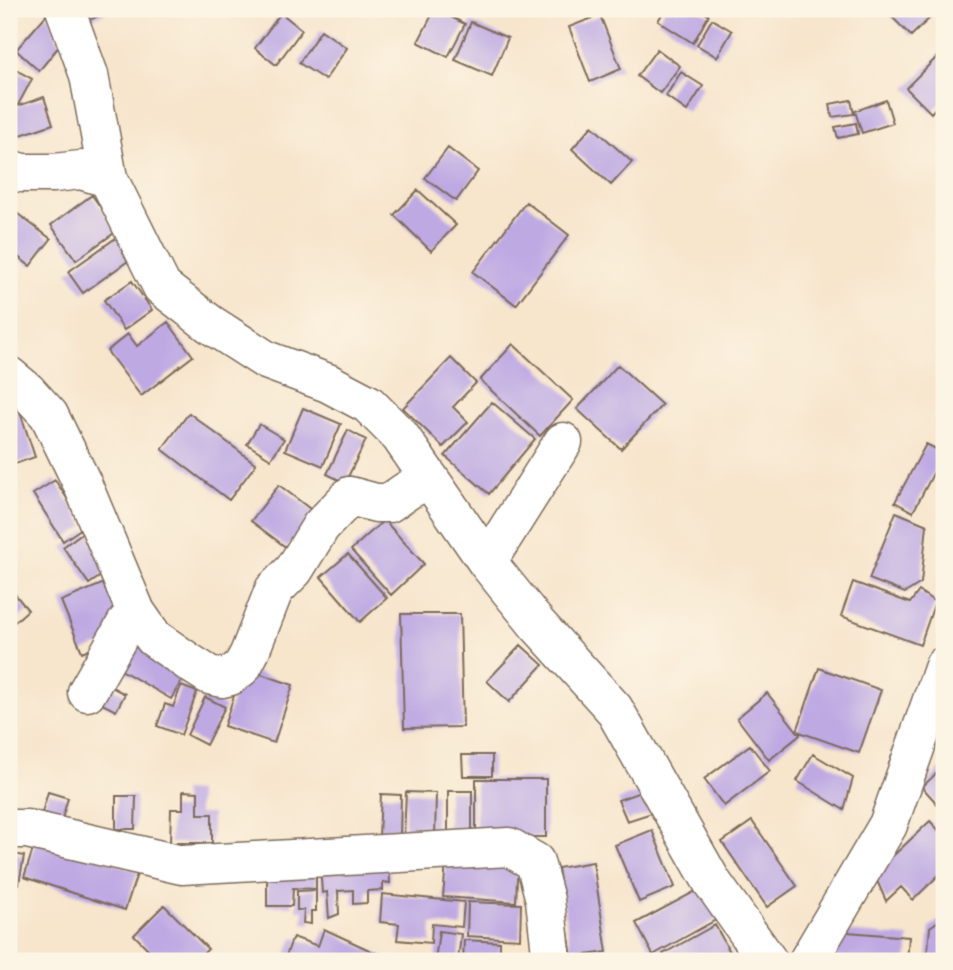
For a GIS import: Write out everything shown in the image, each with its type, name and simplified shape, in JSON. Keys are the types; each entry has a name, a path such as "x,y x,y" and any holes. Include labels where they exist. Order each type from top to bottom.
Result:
{"street":[{"path":"65,9 89,75 108,178 162,288 210,324 266,360 328,383 368,404 400,436 487,562 537,624 614,709 712,882 768,961"},
{"path":"9,169 22,173 81,170 108,178"},
{"path":"9,376 49,415 82,484 135,612 154,638 190,663 222,678 230,676 242,667 274,590 294,570 321,526 350,496 376,503 389,503 430,479"},
{"path":"487,562 563,442"},
{"path":"87,692 135,612"},
{"path":"808,961 888,825 944,666"},
{"path":"9,829 27,829 182,865 509,847 535,862 545,900 552,961"}],"building":[{"path":"79,9 112,9 86,22"},
{"path":"435,9 465,24 448,57 418,42"},
{"path":"665,9 698,9 709,15 693,43 658,21"},
{"path":"896,9 937,11 911,36 890,15"},
{"path":"48,13 60,45 39,71 16,50"},
{"path":"281,13 302,30 276,65 255,48"},
{"path":"600,15 621,69 590,82 569,27"},
{"path":"712,19 732,31 717,57 697,45"},
{"path":"471,22 508,38 492,76 455,60"},
{"path":"321,30 347,48 325,80 299,63"},
{"path":"657,49 680,66 660,93 637,76"},
{"path":"944,50 944,99 931,113 906,88"},
{"path":"9,66 32,79 18,105 9,100"},
{"path":"681,72 703,86 687,111 666,96"},
{"path":"44,97 53,124 12,138 9,109"},
{"path":"851,100 854,114 832,117 830,104"},
{"path":"886,100 893,123 862,133 855,111"},
{"path":"856,123 858,134 838,138 835,127"},
{"path":"592,126 632,162 611,185 572,149"},
{"path":"448,148 478,171 456,201 425,178"},
{"path":"418,190 456,225 431,251 394,215"},
{"path":"92,195 117,231 76,260 51,225"},
{"path":"526,202 569,235 516,305 473,272"},
{"path":"10,208 51,239 30,266 9,250"},
{"path":"120,235 135,256 83,293 68,272"},
{"path":"132,281 152,310 124,330 104,300"},
{"path":"168,322 193,356 141,396 107,351 128,334 137,346"},
{"path":"513,344 573,400 540,436 480,380"},
{"path":"451,358 476,383 453,407 468,422 443,447 403,408"},
{"path":"618,365 662,405 621,449 577,409"},
{"path":"492,402 535,439 489,494 445,456"},
{"path":"303,408 341,424 323,466 285,450"},
{"path":"19,409 35,457 9,466 9,413"},
{"path":"189,413 256,464 229,500 162,449"},
{"path":"259,424 284,439 271,459 247,444"},
{"path":"348,430 366,440 345,483 327,474"},
{"path":"926,444 944,453 913,512 895,502"},
{"path":"55,480 85,526 63,541 33,494"},
{"path":"279,485 314,512 287,548 251,521"},
{"path":"896,512 927,525 921,583 905,593 869,579"},
{"path":"384,520 424,564 391,595 351,550"},
{"path":"86,530 112,568 89,584 63,547"},
{"path":"348,554 387,598 360,622 321,577"},
{"path":"114,579 128,612 113,639 82,652 61,601"},
{"path":"853,582 910,603 919,591 935,602 920,645 841,616"},
{"path":"9,587 28,610 9,627"},
{"path":"401,614 460,614 463,727 404,728"},
{"path":"134,634 190,666 171,699 116,667"},
{"path":"521,645 543,665 509,702 487,681"},
{"path":"243,668 293,685 274,743 224,726"},
{"path":"819,668 881,690 859,753 797,731"},
{"path":"100,681 125,694 116,711 92,699"},
{"path":"181,686 197,692 181,735 157,726 165,704 173,707"},
{"path":"767,693 800,735 769,760 737,718"},
{"path":"205,697 225,707 206,745 187,735"},
{"path":"750,745 770,771 724,806 704,779"},
{"path":"813,754 853,778 844,810 797,781"},
{"path":"462,755 492,755 492,776 463,776"},
{"path":"944,766 944,803 940,807 922,787"},
{"path":"476,779 546,779 546,837 476,837"},
{"path":"183,791 198,792 198,814 212,814 212,843 170,843 171,809 183,809"},
{"path":"448,791 472,791 472,838 448,837"},
{"path":"643,791 652,813 627,821 618,800"},
{"path":"48,792 68,798 61,822 41,816"},
{"path":"406,792 436,793 435,839 404,838"},
{"path":"381,794 401,795 400,837 379,837"},
{"path":"116,796 136,796 135,829 116,829"},
{"path":"752,821 797,886 767,907 722,842"},
{"path":"930,821 944,836 944,870 913,900 901,887 886,901 874,874"},
{"path":"652,830 675,887 639,902 615,845"},
{"path":"37,837 138,871 125,910 24,877"},
{"path":"447,851 521,858 516,902 443,897"},
{"path":"9,853 24,856 19,884 9,883"},
{"path":"389,861 390,883 383,882 383,890 367,891 367,903 353,904 353,890 338,891 339,914 329,918 327,892 322,893 320,864"},
{"path":"267,862 316,871 316,889 293,888 292,906 267,906"},
{"path":"593,862 607,952 572,957 558,868"},
{"path":"705,886 721,917 653,955 636,923"},
{"path":"316,890 316,911 311,911 311,924 303,923 304,910 297,910 297,891"},
{"path":"382,894 464,902 462,927 432,924 431,943 397,940 399,924 380,922"},
{"path":"468,902 521,904 520,939 467,936"},
{"path":"164,905 208,949 196,961 177,961 171,955 165,961 160,961 134,935"},
{"path":"944,917 944,958 941,961 927,961 930,927"},
{"path":"715,925 735,961 667,961 663,954"},
{"path":"324,929 393,961 284,961 293,937 318,946"},
{"path":"439,931 461,934 458,961 435,961"},
{"path":"835,931 909,937 907,961 833,961"},
{"path":"464,940 500,942 500,961 463,961"}]}
